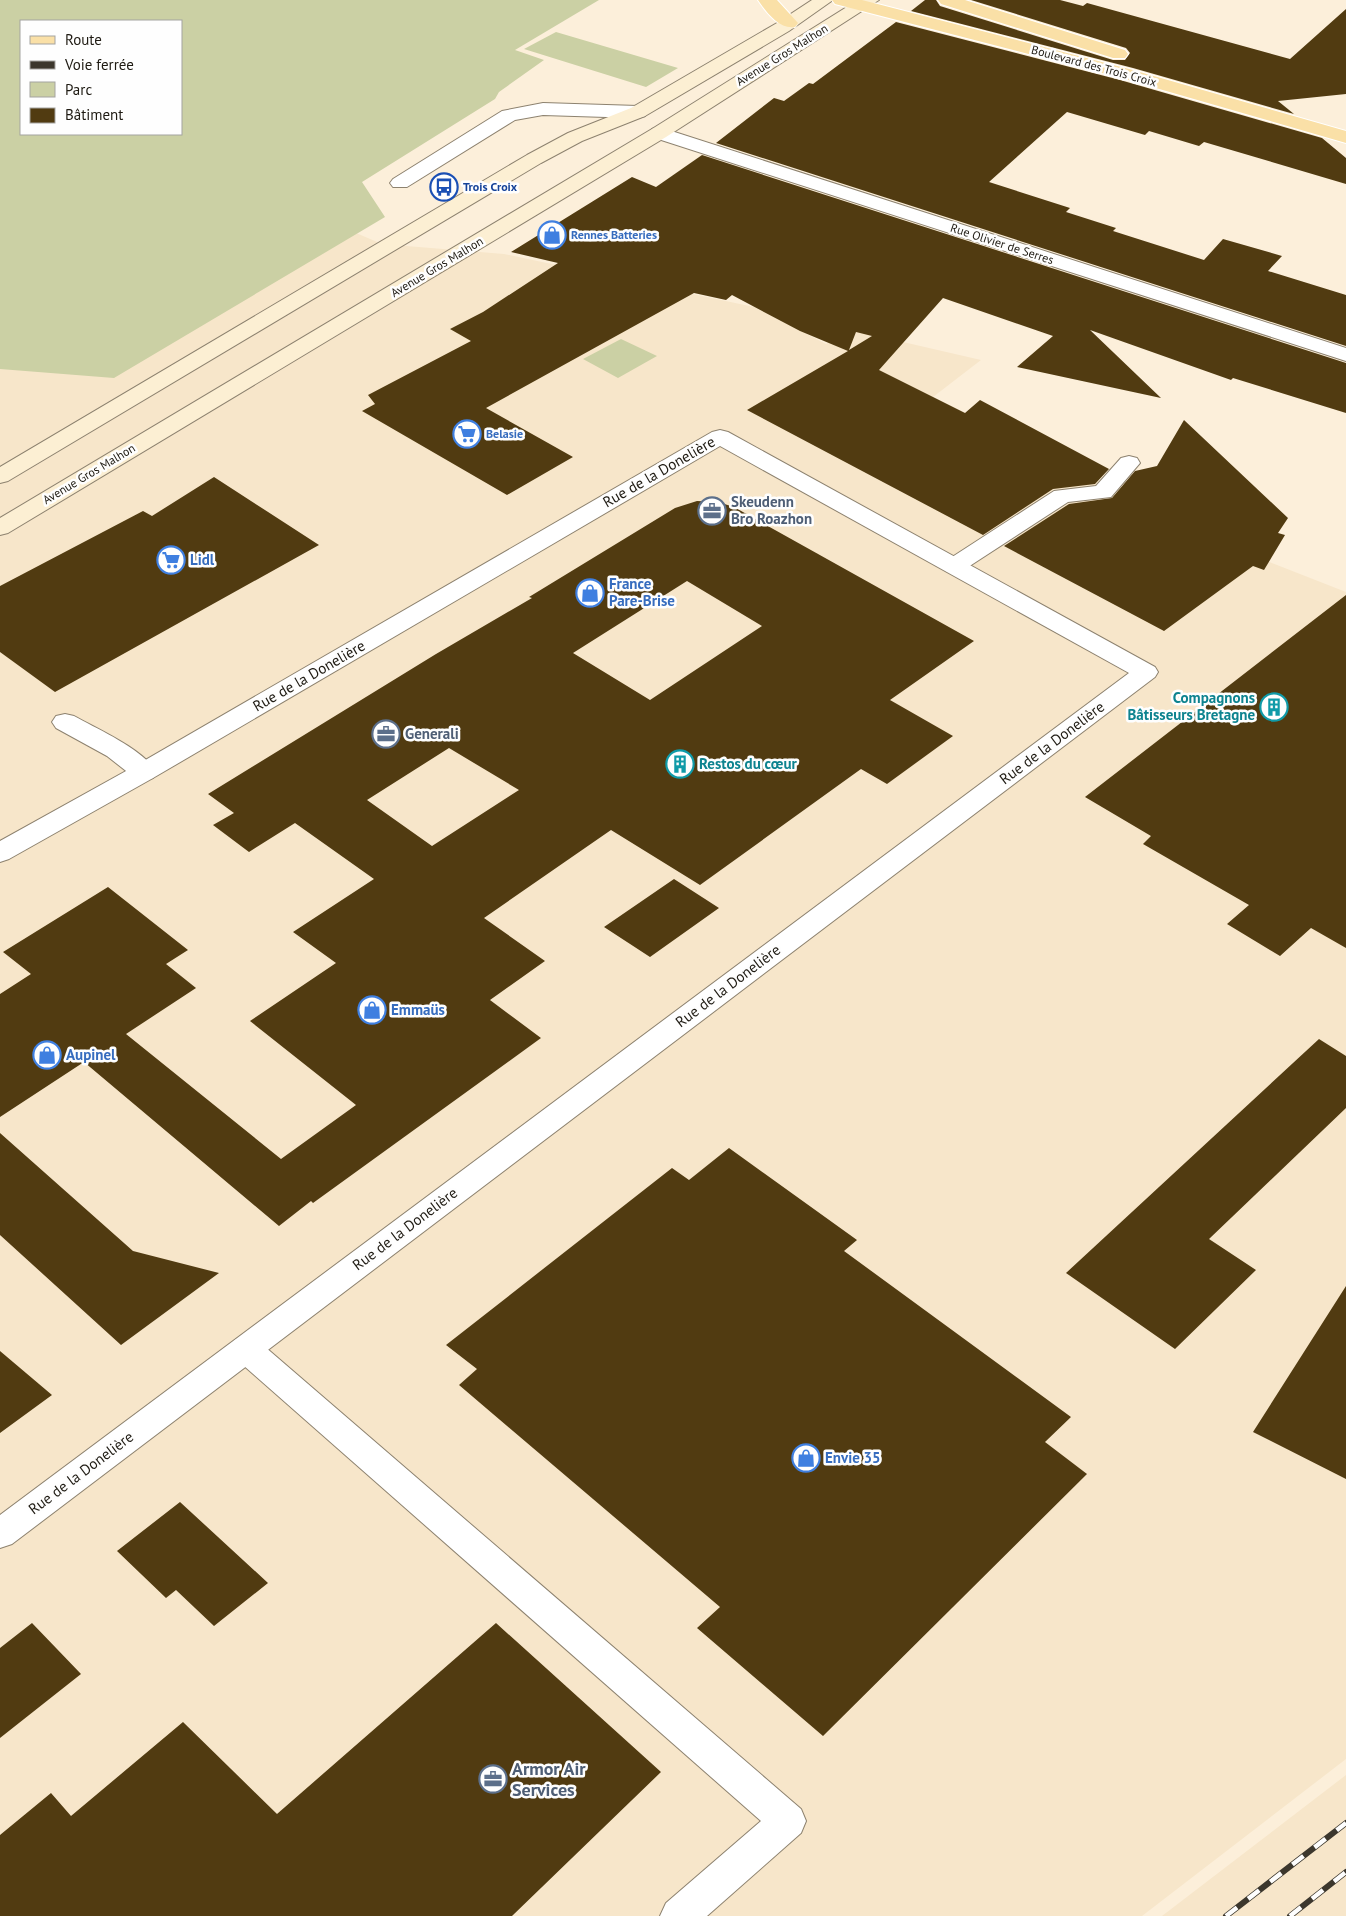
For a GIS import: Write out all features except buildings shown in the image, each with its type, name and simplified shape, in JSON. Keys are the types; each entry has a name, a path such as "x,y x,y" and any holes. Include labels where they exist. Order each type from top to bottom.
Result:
{"main road":[{"path":"768,0 789,23"},
{"name":"Avenue Gros Malhon","path":"0,476 534,159 574,137 638,112 789,23 824,0"},
{"name":"Boulevard des Trois Croix","path":"841,0 866,3 1127,74 1346,137"},
{"path":"889,0 1148,63"},
{"name":"Boulevard des Trois Croix","path":"947,0 1148,63 1346,119"},
{"name":"Avenue Gros Malhon","path":"0,528 659,133 866,3"}],"street":[{"path":"400,183 509,115 542,109 638,112"},
{"name":"Rue Olivier de Serres","path":"659,133 1346,355"},
{"name":"Rue de la Donelière","path":"0,853 144,772 720,437 1146,672 0,1534"},
{"path":"954,566 1062,496 1103,492 1129,463"},
{"path":"65,722 116,750 144,772"},
{"path":"246,1349 788,1821 679,1916"}],"shaded area":[{"path":"0,82 20,135 124,135 382,244 504,254 754,307 826,344 851,330 981,360 933,397 1226,545 1346,592 1346,1759 1142,1916 0,1916"},
{"path":"1346,1775 1346,1916 1162,1916"}],"green space":[{"path":"0,0 599,0 515,50 544,60 499,92 495,99 362,182 385,217 114,378 0,369"},
{"path":"556,32 678,68 646,87 524,49"},
{"path":"621,339 657,356 618,378 583,359"}],"railway":[{"path":"1226,1916 1346,1823"},
{"path":"1290,1916 1346,1872"}],"place":[{"name":"Trois Croix","path":"444,187"},
{"name":"Rennes Batteries","path":"552,235"},
{"name":"Belasie","path":"467,434"},
{"name":"Skeudenn Bro Roazhon","path":"712,511"},
{"name":"Lidl","path":"171,560"},
{"name":"France Pare-Brise","path":"590,593"},
{"name":"Compagnons Bâtisseurs Bretagne","path":"1274,707"},
{"name":"Generali","path":"386,734"},
{"name":"Restos du cœur","path":"680,764"},
{"name":"Emmaüs","path":"372,1010"},
{"name":"Aupinel","path":"47,1055"},
{"name":"Envie 35","path":"806,1458"},
{"name":"Armor Air Services","path":"493,1779"}]}
